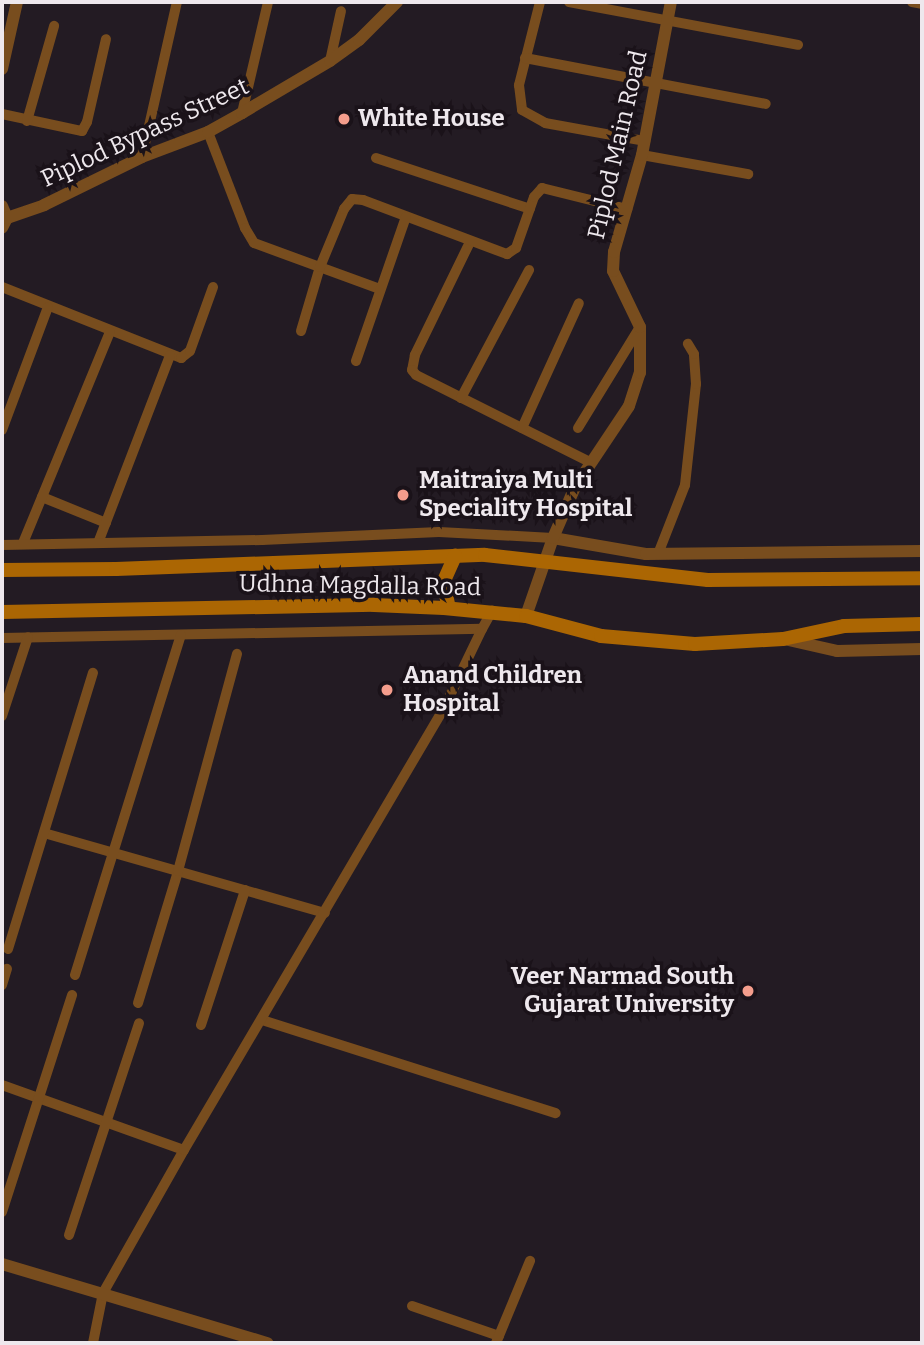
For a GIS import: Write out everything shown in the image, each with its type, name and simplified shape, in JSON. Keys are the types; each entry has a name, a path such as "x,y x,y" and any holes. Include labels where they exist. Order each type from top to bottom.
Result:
{"main road":[{"name":"Udhna Magdalla Road","path":"2,570 116,569 485,555 708,580 922,578"},
{"path":"449,608 443,583 456,556"},
{"name":"Udhna Magdalla Road","path":"2,612 374,605 449,608 526,616 601,636 695,644 783,639 844,625 922,624"}],"street":[{"path":"2,69 17,2"},
{"path":"142,157 177,2"},
{"path":"243,113 268,2"},
{"name":"Piplod Bypass Street","path":"3,217 44,205 142,157 208,132 243,113 330,61 359,40 397,2"},
{"path":"540,2 518,94 522,110 527,115 545,123 748,174"},
{"path":"569,2 798,45"},
{"name":"Piplod Main Road","path":"526,616 552,538 590,462 636,392 642,355 640,327 613,271 614,252 643,148 671,2"},
{"path":"912,2 922,4"},
{"path":"330,61 341,11"},
{"path":"27,121 54,26"},
{"path":"2,114 82,131 87,122 106,39"},
{"path":"525,58 766,104"},
{"path":"208,132 249,237 262,247 380,289"},
{"path":"376,158 530,209"},
{"path":"301,331 320,267 344,209 352,199 363,200 497,253 512,253 537,191 548,188 627,209"},
{"path":"356,361 406,217"},
{"path":"470,242 412,362 416,375 590,462"},
{"path":"461,398 529,270"},
{"path":"2,287 181,358 190,351 213,287"},
{"path":"522,428 579,303"},
{"path":"2,430 48,306"},
{"path":"579,428 640,327"},
{"path":"23,543 110,332"},
{"path":"658,554 685,485 696,384 694,354 688,344"},
{"path":"98,543 170,355"},
{"path":"42,497 106,523"},
{"path":"2,545 439,532 552,538 658,554 922,551"},
{"path":"93,1343 103,1293 444,708 492,611"},
{"path":"2,638 482,629"},
{"path":"75,975 181,635"},
{"path":"2,715 28,637"},
{"path":"783,639 837,651 922,649"},
{"path":"138,1003 178,871 237,654"},
{"path":"8,949 93,673"},
{"path":"44,833 325,913"},
{"path":"201,1025 245,890"},
{"path":"2,985 7,969"},
{"path":"2,1212 72,995"},
{"path":"262,1020 556,1113"},
{"path":"69,1235 139,1023"},
{"path":"2,1085 184,1150"},
{"path":"412,1306 498,1340 530,1261"},
{"path":"2,1264 267,1343"}],"place":[{"name":"White House","path":"344,119"},
{"name":"Maitraiya Multi Speciality Hospital","path":"403,495"},
{"name":"Anand Children Hospital","path":"387,690"},
{"name":"Veer Narmad South Gujarat University","path":"748,991"}]}
